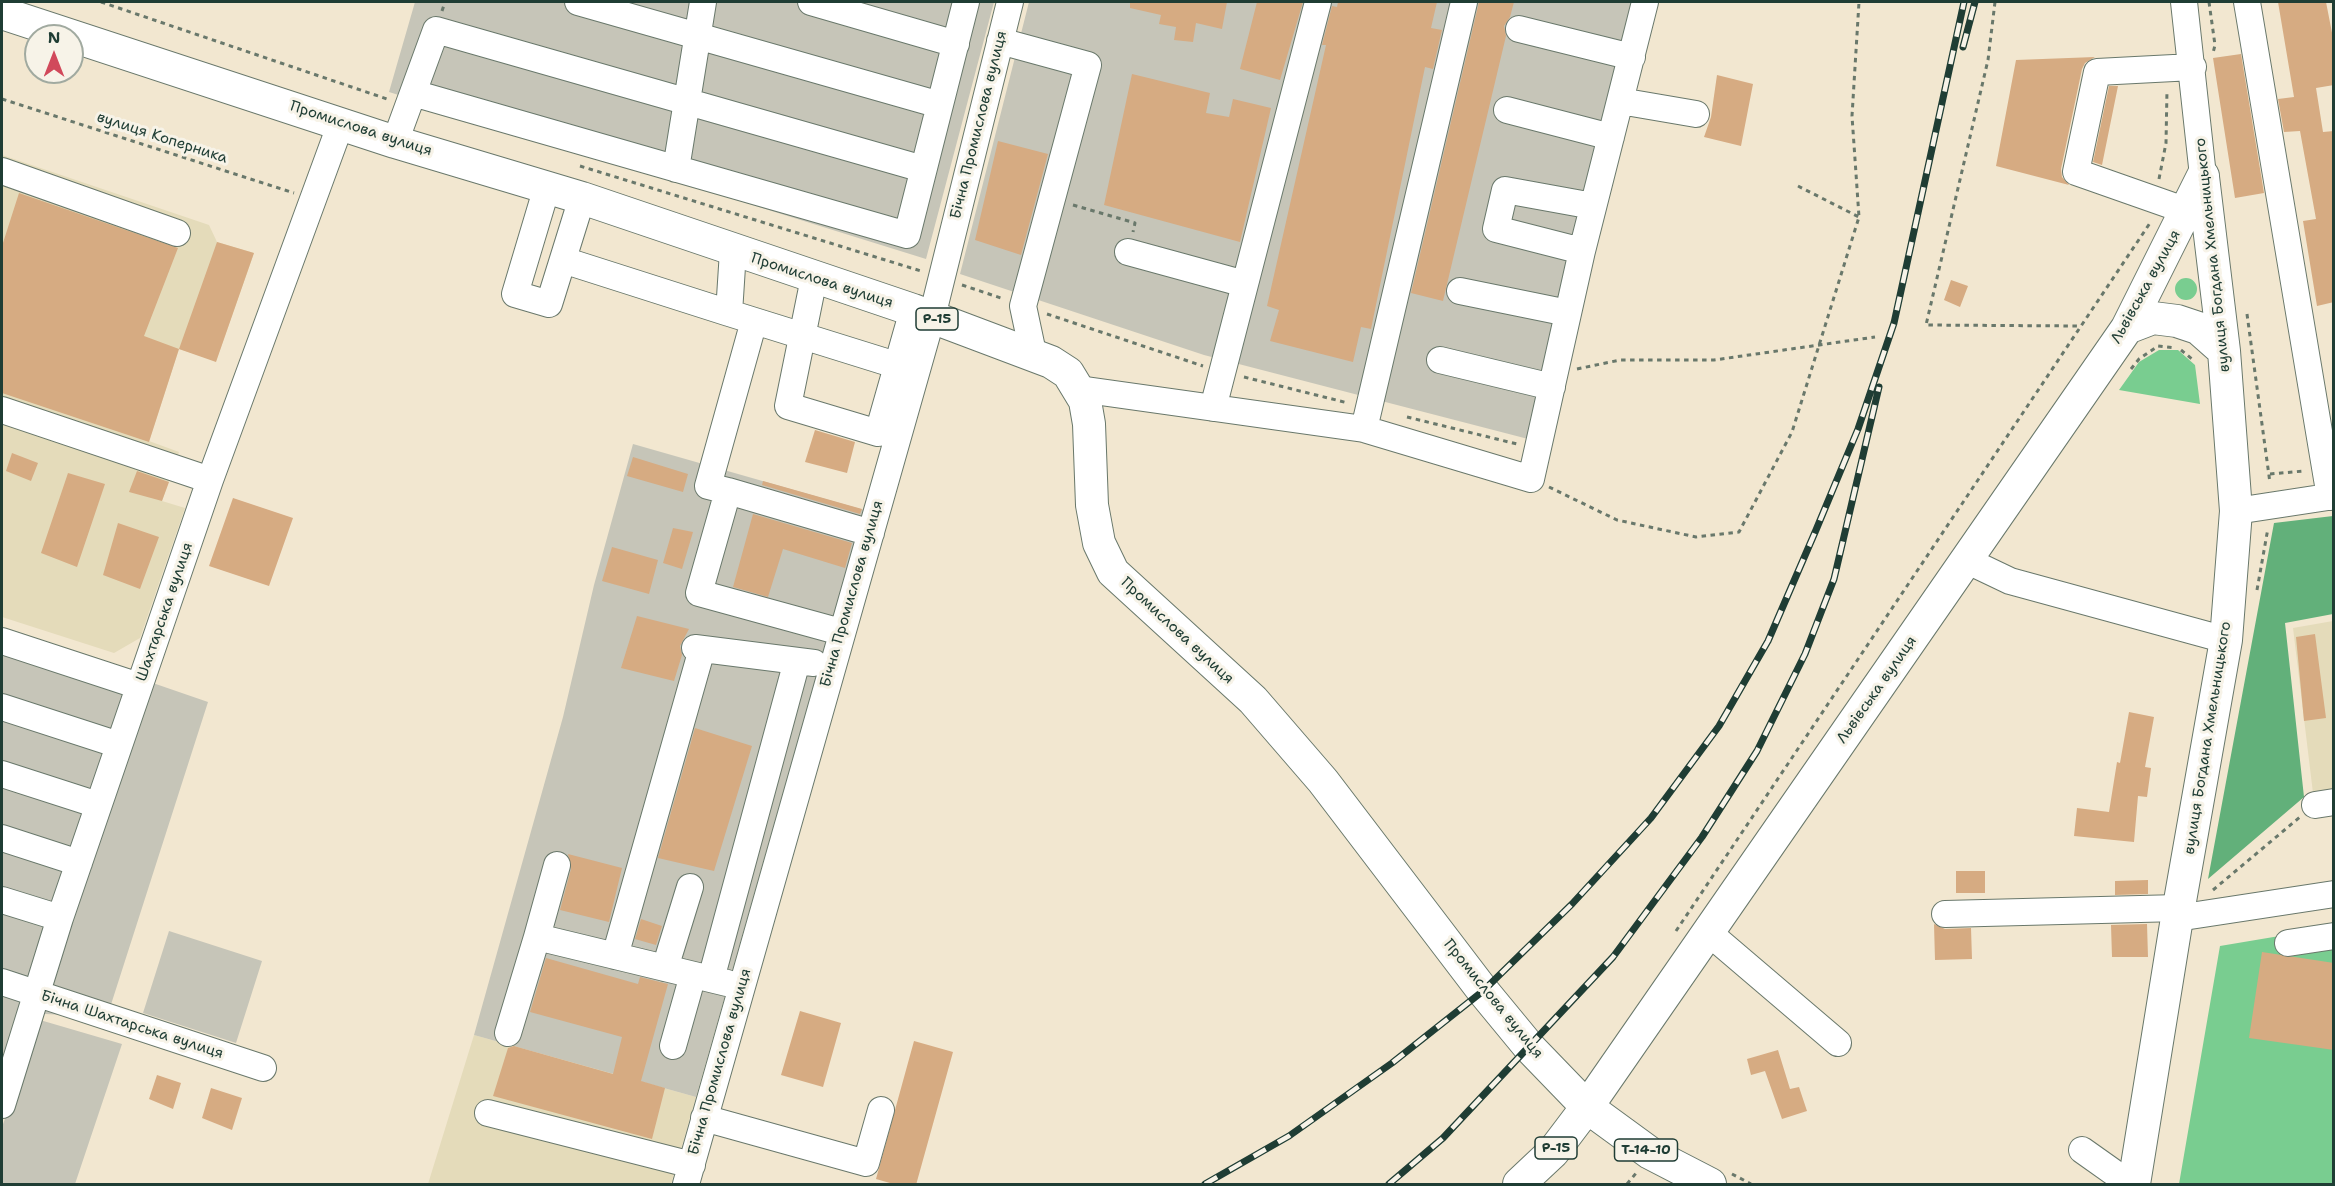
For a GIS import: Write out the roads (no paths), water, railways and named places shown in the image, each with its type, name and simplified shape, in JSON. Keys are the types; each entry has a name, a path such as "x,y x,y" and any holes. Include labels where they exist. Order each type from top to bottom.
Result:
{"main road":[{"name":"Промислова вулиця","path":"2,13 395,142 582,198 1033,353 1068,373 1085,401 1089,424 1092,505 1099,543 1113,572 1253,700 1323,781 1483,991 1530,1048 1587,1107"},
{"name":"Львівська вулиця","path":"1519,1185 1553,1152 1587,1107 2127,328 2203,176"},
{"name":"вулиця Богдана Хмельницького","path":"2132,1185 2226,640 2236,511 2211,357 2203,176"},
{"path":"2127,328 2153,318 2177,321 2198,328 2211,357"},
{"name":"Т-14-10","path":"1587,1107 1650,1153 1720,1179"}],"street":[{"path":"579,2 940,105"},
{"path":"676,169 703,2"},
{"path":"811,2 956,44"},
{"path":"413,93 907,235 966,2"},
{"name":"Бічна Промислова вулиця","path":"689,1175 871,533 922,314 1010,2"},
{"path":"1213,408 1318,2"},
{"path":"1364,429 1464,2"},
{"path":"1079,389 1364,429 1532,478 1582,251 1646,2"},
{"name":"вулиця Богдана Хмельницького","path":"2184,2 2193,67 2203,176"},
{"path":"2236,511 2332,496 2247,2"},
{"path":"1520,28 1632,57"},
{"path":"395,142 436,30 923,169"},
{"path":"1000,40 1088,65 1023,306 1033,353"},
{"path":"2187,211 2076,172 2097,72 2193,67"},
{"path":"1620,101 1696,114"},
{"path":"1507,110 1611,137"},
{"name":"Шахтарська вулиця","path":"2,1105 35,993 210,480 341,123"},
{"path":"2,171 177,233"},
{"path":"547,187 515,294 549,304 582,198"},
{"path":"1582,251 1496,229 1505,189 1593,206"},
{"path":"729,313 733,251"},
{"path":"1128,252 1245,284"},
{"path":"563,260 899,366"},
{"path":"814,278 788,406 876,443 899,366 922,314"},
{"path":"1460,291 1568,313"},
{"path":"754,321 708,486 871,533"},
{"path":"1440,360 1553,380"},
{"path":"2,410 210,480"},
{"path":"728,491 699,593 841,633"},
{"path":"1966,560 2010,581 2226,640"},
{"path":"2,641 139,686"},
{"path":"615,956 699,648 832,665"},
{"path":"673,1046 702,977 797,661"},
{"path":"2,707 119,745"},
{"path":"2,774 98,805"},
{"path":"2,838 79,863"},
{"path":"508,1033 557,865"},
{"path":"665,968 690,886"},
{"path":"1946,914 2178,913 2334,894"},
{"path":"2,900 60,918"},
{"path":"1709,933 1838,1043"},
{"path":"2288,943 2334,936"},
{"path":"537,937 741,987"},
{"name":"Бічна Шахтарська вулиця","path":"2,982 263,1068"},
{"path":"705,1118 866,1163 881,1110"},
{"path":"488,1113 689,1175"},
{"path":"2082,1150 2132,1185"}],"railway":[{"path":"1205,1184 1289,1136 1392,1063 1483,991 1572,904 1651,818 1719,726 1768,641 1858,429 1894,323 1964,2"},
{"path":"1963,47 1975,2"},
{"path":"1389,1184 1443,1138 1613,957 1702,837 1757,751 1805,654 1834,579 1879,387"}]}
